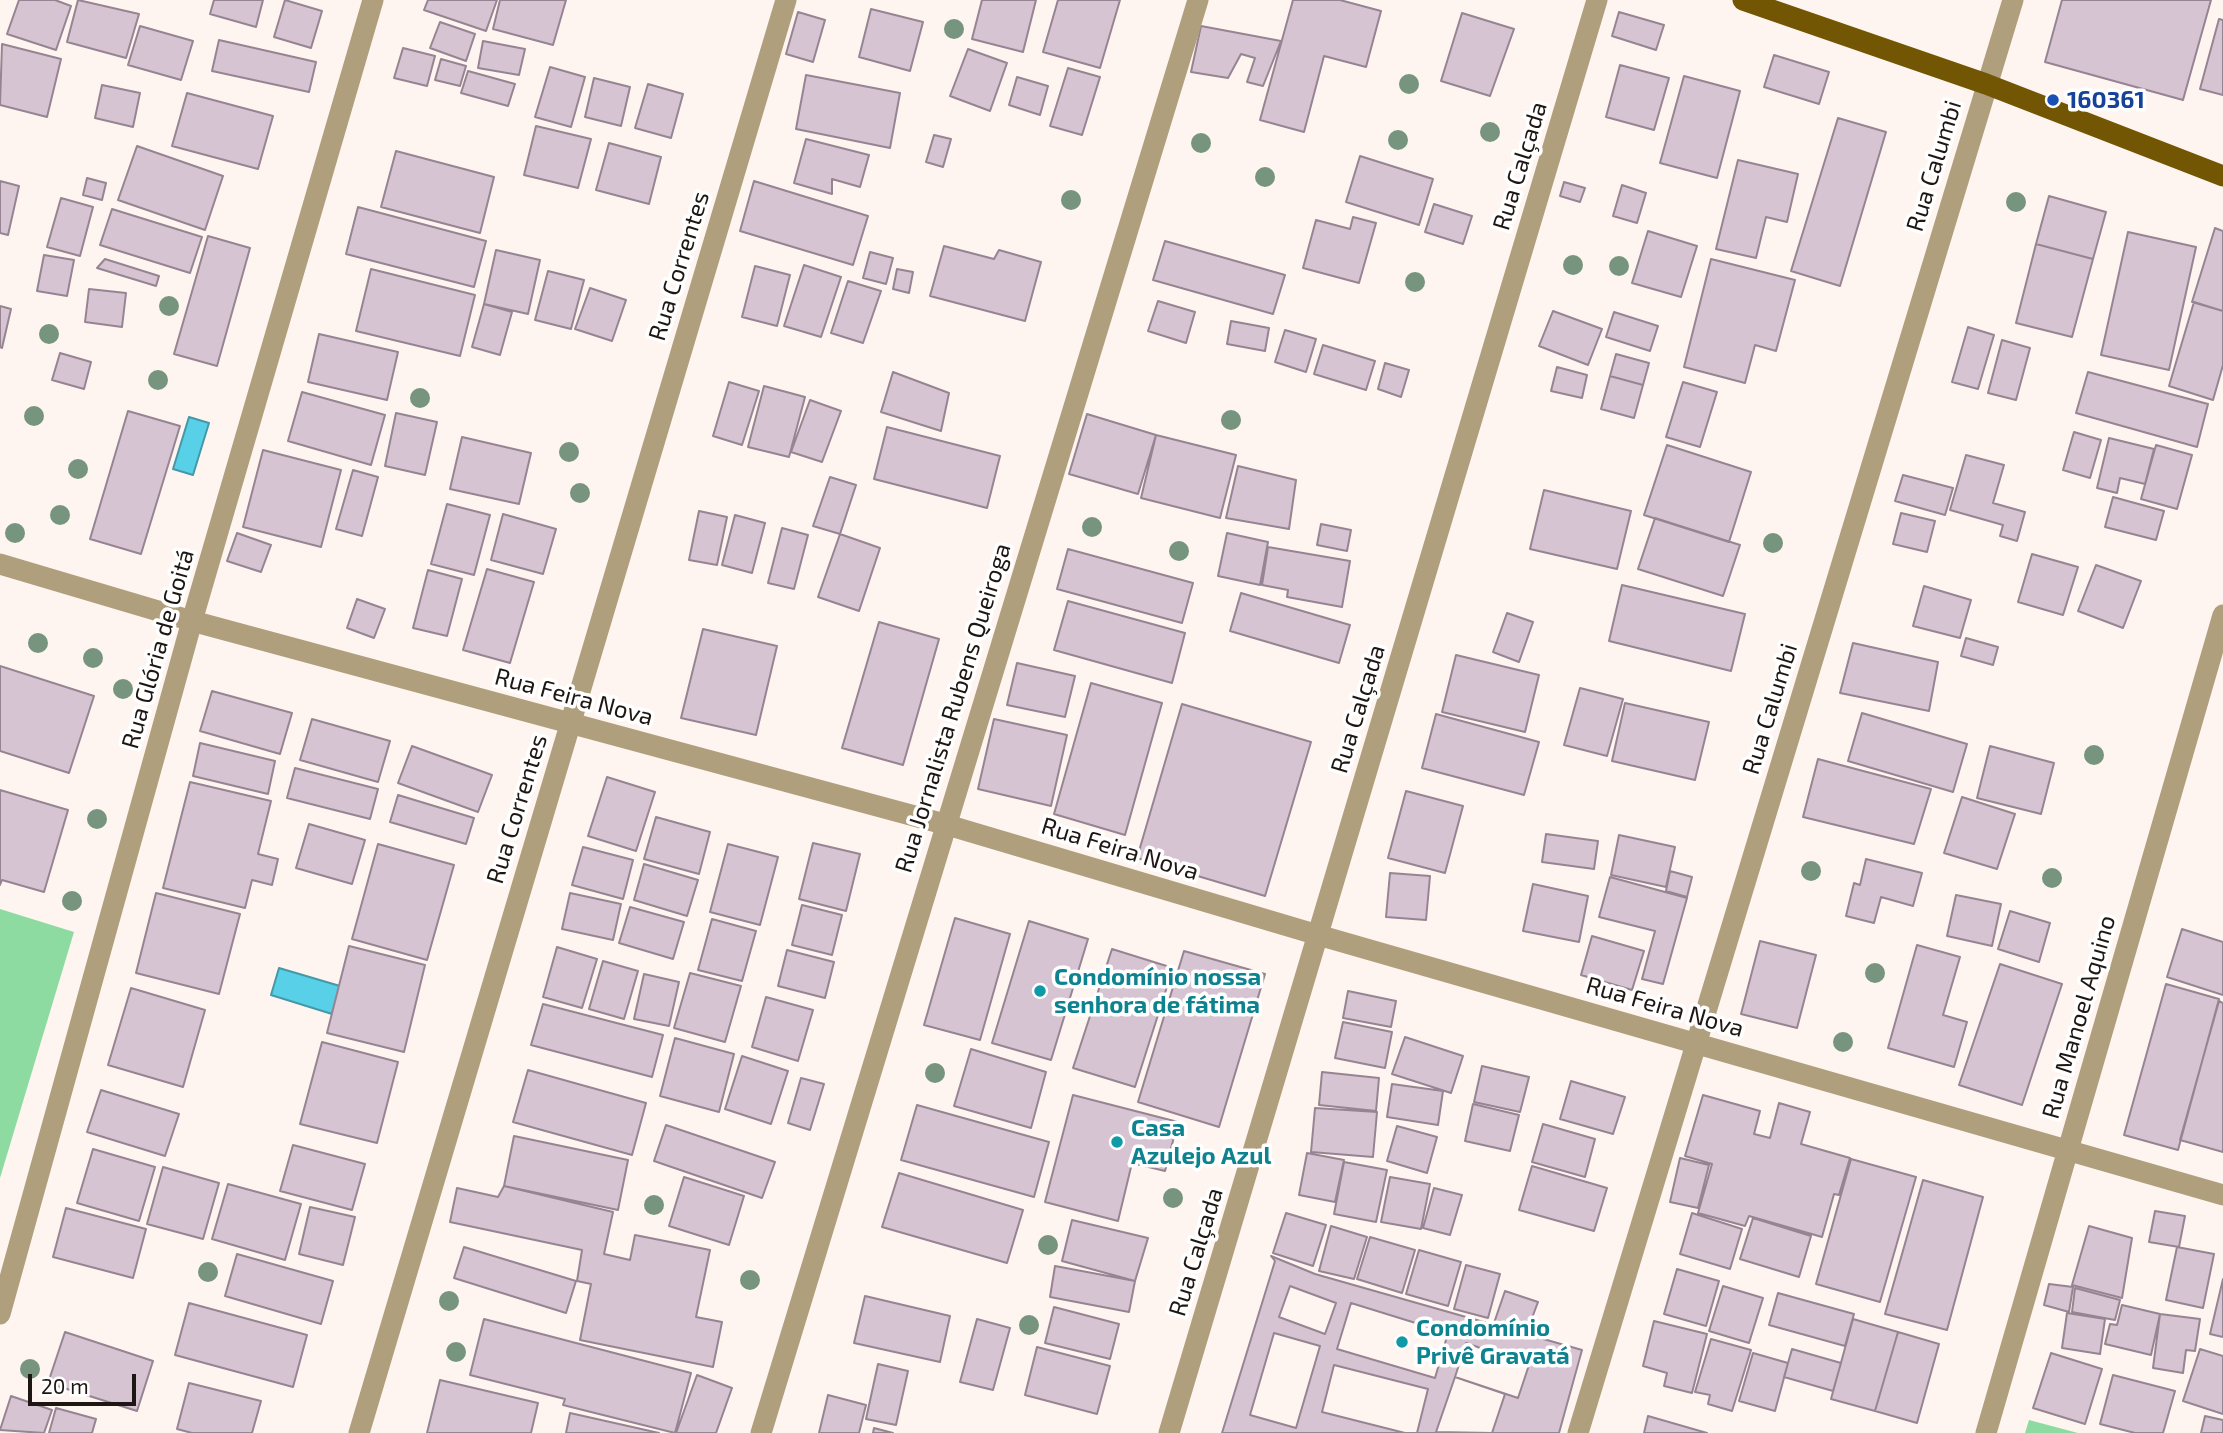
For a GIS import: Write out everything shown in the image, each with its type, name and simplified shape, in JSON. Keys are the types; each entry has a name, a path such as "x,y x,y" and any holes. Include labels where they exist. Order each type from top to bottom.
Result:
{"main road":[{"path":"1743,0 1986,84 2223,176"}],"street":[{"name":"Rua Glória de Goitá","path":"0,1314 192,621 373,0"},
{"name":"Rua Correntes","path":"359,1433 786,0"},
{"name":"Rua Jornalista Rubens Queiroga","path":"761,1433 944,824 1198,0"},
{"name":"Rua Calçada","path":"1170,1433 1597,0"},
{"name":"Rua Calumbi","path":"1578,1433 2013,0"},
{"name":"Rua Feira Nova","path":"0,564 192,621 944,824 1318,935 2223,1195"},
{"name":"Rua Manoel Aquino","path":"1986,1433 2223,615"}],"green space":[{"path":"0,909 74,932 0,1178"},
{"path":"2029,1420 2078,1433 2025,1433"}],"water":[{"path":"189,417 209,423 193,475 173,469"},
{"path":"279,968 340,986 332,1014 271,995"}],"building":[{"path":"19,0 55,0 71,6 56,50 7,34"},
{"path":"78,0 139,14 126,58 67,42"},
{"path":"214,0 263,0 256,27 210,14"},
{"path":"285,0 322,11 311,48 274,37"},
{"path":"428,0 497,0 486,31 424,10"},
{"path":"500,0 566,0 553,45 493,29"},
{"path":"982,0 1036,0 1023,52 972,39"},
{"path":"1058,0 1120,0 1100,68 1043,52"},
{"path":"1293,0 1340,0 1381,11 1366,67 1324,56 1304,132 1260,120"},
{"path":"2062,0 2211,0 2183,100 2045,62"},
{"path":"871,9 923,22 910,71 859,57"},
{"path":"798,12 825,20 813,62 786,54"},
{"path":"1619,12 1664,25 1656,50 1612,36"},
{"path":"1462,13 1514,29 1490,96 1441,81"},
{"path":"2219,19 2223,20 2223,95 2200,89"},
{"path":"440,22 475,34 466,61 430,48"},
{"path":"140,26 193,41 181,80 128,65"},
{"path":"1201,26 1281,41 1263,86 1247,82 1255,58 1241,54 1228,78 1191,72"},
{"path":"219,40 316,62 309,92 212,71"},
{"path":"483,41 525,49 519,75 478,68"},
{"path":"2,44 61,59 47,117 0,105"},
{"path":"403,48 435,56 427,86 394,78"},
{"path":"968,49 1007,63 990,111 950,96"},
{"path":"1774,55 1829,72 1819,104 1764,87"},
{"path":"441,59 466,66 460,86 435,80"},
{"path":"1620,65 1669,78 1654,130 1606,117"},
{"path":"550,67 585,77 571,127 535,117"},
{"path":"1068,68 1100,77 1082,135 1050,126"},
{"path":"468,71 515,84 508,106 461,93"},
{"path":"806,75 900,93 890,148 796,129"},
{"path":"1684,76 1740,91 1717,178 1660,163"},
{"path":"1017,77 1048,86 1040,115 1009,105"},
{"path":"594,78 630,87 621,126 585,117"},
{"path":"648,84 683,94 671,138 635,128"},
{"path":"102,85 140,93 133,127 95,118"},
{"path":"187,93 273,116 258,169 172,146"},
{"path":"1838,118 1886,132 1840,286 1791,271"},
{"path":"536,126 591,139 578,188 524,175"},
{"path":"934,135 951,139 943,167 926,162"},
{"path":"806,139 869,155 860,187 832,179 832,194 794,183"},
{"path":"609,143 661,157 649,204 596,190"},
{"path":"137,146 223,176 205,230 118,200"},
{"path":"396,151 494,177 480,233 381,207"},
{"path":"1360,156 1433,179 1419,225 1346,202"},
{"path":"1738,160 1798,174 1787,222 1766,217 1756,258 1716,249"},
{"path":"87,178 106,183 102,200 83,195"},
{"path":"0,181 19,186 8,235 0,233"},
{"path":"754,181 868,216 853,265 740,231"},
{"path":"1564,182 1585,188 1580,202 1560,196"},
{"path":"1622,185 1646,193 1637,223 1613,216"},
{"path":"2049,196 2106,212 2093,259 2036,244"},
{"path":"61,198 93,207 80,256 47,247"},
{"path":"1434,204 1472,216 1463,244 1425,232"},
{"path":"358,207 486,241 474,287 346,254"},
{"path":"112,209 202,237 190,273 100,245"},
{"path":"1353,217 1376,223 1359,283 1303,268 1316,220 1350,229"},
{"path":"2215,228 2223,231 2223,311 2192,302"},
{"path":"1648,231 1697,246 1681,297 1632,283"},
{"path":"2128,232 2196,247 2169,370 2101,355"},
{"path":"208,236 250,248 217,366 174,354"},
{"path":"1165,241 1285,275 1273,314 1153,280"},
{"path":"2036,244 2093,259 2072,337 2016,323"},
{"path":"944,246 994,259 999,250 1041,262 1025,321 930,296"},
{"path":"496,250 540,260 528,314 484,304"},
{"path":"870,252 893,258 886,284 863,278"},
{"path":"44,255 74,260 67,296 37,291"},
{"path":"105,259 159,276 156,286 97,268"},
{"path":"1711,259 1795,280 1776,351 1755,345 1745,383 1684,367"},
{"path":"804,265 841,277 821,337 784,326"},
{"path":"755,266 790,275 777,326 742,317"},
{"path":"371,269 475,295 460,356 356,331"},
{"path":"897,269 913,272 909,293 893,289"},
{"path":"548,271 584,280 571,329 535,320"},
{"path":"848,281 881,291 863,343 831,333"},
{"path":"590,288 626,300 612,341 575,329"},
{"path":"89,289 126,293 122,327 85,322"},
{"path":"1158,301 1195,312 1186,343 1148,331"},
{"path":"2194,302 2223,311 2223,365 2213,400 2169,386"},
{"path":"484,304 512,312 500,355 472,347"},
{"path":"0,306 11,309 2,348 0,347"},
{"path":"1553,311 1602,329 1588,365 1539,346"},
{"path":"1614,312 1658,326 1650,351 1606,337"},
{"path":"1231,321 1269,328 1265,351 1227,344"},
{"path":"1968,327 1994,335 1978,389 1952,382"},
{"path":"1285,330 1316,339 1306,372 1275,362"},
{"path":"319,334 398,352 387,400 308,382"},
{"path":"2002,340 2030,348 2016,400 1988,393"},
{"path":"1323,345 1375,361 1366,390 1314,374"},
{"path":"60,353 91,362 84,389 52,380"},
{"path":"1616,354 1649,363 1643,385 1610,376"},
{"path":"1385,363 1409,370 1401,397 1378,389"},
{"path":"1557,367 1587,375 1582,398 1551,391"},
{"path":"893,372 949,393 941,431 881,412"},
{"path":"2088,372 2208,404 2197,447 2076,413"},
{"path":"1610,376 1643,385 1634,418 1601,409"},
{"path":"729,382 759,391 742,445 713,436"},
{"path":"1683,382 1717,392 1700,447 1666,437"},
{"path":"764,386 805,397 789,457 748,447"},
{"path":"302,392 385,415 371,465 288,441"},
{"path":"810,400 841,411 822,462 791,452"},
{"path":"128,411 180,426 141,554 90,539"},
{"path":"396,413 437,422 425,475 385,466"},
{"path":"1087,414 1156,435 1138,494 1069,474"},
{"path":"887,427 1000,456 987,508 874,479"},
{"path":"2074,432 2101,440 2090,478 2063,470"},
{"path":"1156,435 1236,455 1220,518 1141,498"},
{"path":"462,437 531,453 519,504 450,489"},
{"path":"2109,438 2154,449 2145,484 2120,478 2117,493 2097,488"},
{"path":"1667,445 1751,472 1729,542 1644,515"},
{"path":"2156,445 2192,455 2177,509 2141,499"},
{"path":"263,450 341,470 321,547 243,527"},
{"path":"1966,455 2004,465 1993,503 2025,512 2017,541 2000,536 2003,525 1950,510"},
{"path":"1238,466 1296,480 1289,529 1226,518"},
{"path":"353,470 378,477 362,536 336,529"},
{"path":"1903,475 1953,488 1945,515 1895,501"},
{"path":"830,477 856,485 840,534 813,526"},
{"path":"1544,490 1631,511 1617,569 1530,549"},
{"path":"2113,497 2164,511 2156,540 2105,527"},
{"path":"447,504 490,515 474,575 431,564"},
{"path":"699,511 727,517 717,565 689,560"},
{"path":"1901,513 1935,521 1927,552 1893,544"},
{"path":"503,514 556,529 543,574 491,560"},
{"path":"735,515 765,523 752,573 722,565"},
{"path":"1655,518 1740,545 1723,596 1638,569"},
{"path":"1321,524 1351,530 1347,551 1317,545"},
{"path":"782,528 808,535 794,589 768,583"},
{"path":"237,533 271,545 261,572 227,561"},
{"path":"1227,533 1268,542 1260,585 1218,576"},
{"path":"840,534 880,548 859,611 818,597"},
{"path":"1268,547 1350,561 1342,607 1287,597 1288,590 1262,585"},
{"path":"1068,549 1193,583 1182,623 1057,589"},
{"path":"2032,554 2078,567 2063,615 2018,602"},
{"path":"2096,565 2141,581 2123,628 2078,611"},
{"path":"487,569 534,582 510,663 463,650"},
{"path":"428,570 462,579 447,636 413,628"},
{"path":"1622,585 1745,614 1731,671 1609,641"},
{"path":"1924,586 1971,600 1960,638 1913,626"},
{"path":"1241,593 1350,625 1339,663 1230,631"},
{"path":"357,599 385,609 374,638 347,628"},
{"path":"1068,601 1185,633 1172,683 1054,650"},
{"path":"1507,613 1533,622 1519,662 1493,652"},
{"path":"879,622 939,639 903,765 842,748"},
{"path":"703,629 777,646 756,735 681,718"},
{"path":"1966,638 1998,647 1993,665 1961,656"},
{"path":"1853,643 1938,662 1929,711 1840,693"},
{"path":"1456,655 1539,675 1525,732 1442,712"},
{"path":"1017,663 1075,676 1065,717 1007,705"},
{"path":"0,666 94,696 69,773 0,751"},
{"path":"1091,683 1162,703 1125,835 1054,814"},
{"path":"1580,688 1623,699 1607,756 1564,745"},
{"path":"212,691 292,713 280,754 200,731"},
{"path":"1625,703 1709,722 1695,780 1612,761"},
{"path":"1182,704 1311,742 1265,896 1137,858"},
{"path":"1862,713 1967,744 1953,792 1848,761"},
{"path":"1436,714 1539,742 1524,795 1422,768"},
{"path":"312,719 390,741 378,782 300,760"},
{"path":"994,719 1067,735 1051,806 978,789"},
{"path":"200,743 275,761 268,794 193,776"},
{"path":"412,746 492,775 478,812 398,783"},
{"path":"1990,746 2054,763 2041,814 1977,798"},
{"path":"1818,759 1931,789 1914,844 1803,817"},
{"path":"295,768 378,789 370,819 287,798"},
{"path":"607,777 655,792 636,851 588,836"},
{"path":"190,782 271,801 258,854 278,859 272,885 252,880 245,908 163,888"},
{"path":"0,790 68,810 44,892 2,880 0,885"},
{"path":"1406,791 1463,806 1445,873 1388,858"},
{"path":"398,795 474,818 466,844 390,822"},
{"path":"1962,797 2015,814 1997,869 1944,853"},
{"path":"656,817 710,832 699,874 644,859"},
{"path":"309,824 365,840 352,884 296,868"},
{"path":"1546,834 1598,841 1594,869 1542,862"},
{"path":"1619,835 1675,847 1666,887 1611,875"},
{"path":"813,843 860,854 846,911 799,899"},
{"path":"378,844 454,865 427,960 352,939"},
{"path":"728,844 778,857 760,925 710,912"},
{"path":"583,847 633,860 623,899 572,885"},
{"path":"1866,859 1922,873 1913,906 1881,897 1874,923 1846,916 1854,883 1860,885"},
{"path":"644,864 698,880 687,916 634,900"},
{"path":"1670,871 1692,877 1687,897 1666,891"},
{"path":"1390,873 1430,876 1426,920 1386,917"},
{"path":"1610,877 1687,898 1663,984 1642,979 1655,931 1599,917"},
{"path":"1533,884 1588,896 1579,942 1523,931"},
{"path":"156,893 240,914 219,994 136,973"},
{"path":"570,893 621,904 613,940 562,929"},
{"path":"1956,895 2001,904 1992,946 1947,936"},
{"path":"802,905 842,915 832,955 792,945"},
{"path":"630,907 684,922 673,959 619,943"},
{"path":"2010,911 2050,923 2039,962 1998,949"},
{"path":"955,918 1010,934 980,1040 924,1025"},
{"path":"712,919 756,931 742,981 698,970"},
{"name":"Condomínio nossa senhora de fátima","path":"1029,921 1088,939 1051,1060 992,1043"},
{"path":"2182,929 2223,942 2223,995 2167,977"},
{"path":"1592,936 1644,951 1632,990 1581,975"},
{"path":"1760,941 1816,955 1797,1028 1741,1014"},
{"path":"1917,945 1960,957 1943,1015 1967,1022 1954,1067 1888,1048"},
{"path":"349,946 425,965 404,1052 327,1033"},
{"path":"557,947 597,959 582,1008 543,997"},
{"path":"1112,949 1173,968 1135,1087 1073,1068"},
{"path":"787,950 834,962 825,998 778,986"},
{"path":"1184,951 1265,974 1219,1127 1138,1102"},
{"path":"603,961 638,971 624,1019 589,1009"},
{"path":"2000,964 2062,984 2022,1105 1959,1085"},
{"path":"690,973 741,986 725,1042 674,1028"},
{"path":"644,974 679,982 669,1026 634,1019"},
{"path":"2166,984 2219,999 2178,1150 2124,1135"},
{"path":"131,988 205,1010 183,1087 108,1065"},
{"path":"1348,991 1396,1001 1391,1027 1343,1018"},
{"path":"766,997 813,1010 798,1061 752,1047"},
{"path":"2219,1001 2223,1003 2223,1152 2180,1140"},
{"path":"543,1004 663,1035 652,1077 531,1045"},
{"path":"1343,1022 1392,1032 1385,1068 1335,1058"},
{"path":"1405,1037 1463,1056 1451,1093 1392,1074"},
{"path":"675,1038 734,1054 719,1112 660,1096"},
{"path":"322,1042 398,1062 377,1143 300,1124"},
{"path":"971,1049 1046,1072 1031,1128 954,1106"},
{"path":"742,1056 788,1071 771,1124 725,1109"},
{"path":"1482,1066 1529,1077 1520,1112 1474,1102"},
{"path":"528,1070 646,1103 632,1155 513,1122"},
{"path":"1322,1072 1379,1078 1376,1111 1319,1105"},
{"path":"801,1078 824,1084 810,1130 788,1123"},
{"path":"1571,1081 1625,1097 1613,1134 1560,1119"},
{"path":"1392,1084 1443,1091 1438,1125 1387,1117"},
{"path":"101,1090 179,1114 165,1156 87,1132"},
{"name":"Casa Azulejo Azul","path":"1073,1095 1178,1122 1165,1171 1132,1163 1118,1221 1045,1202"},
{"path":"1703,1095 1760,1111 1754,1134 1770,1138 1779,1103 1810,1112 1801,1144 1850,1158 1839,1195 1834,1194 1822,1237 1749,1216 1745,1226 1698,1213 1712,1164 1685,1156"},
{"path":"1473,1104 1519,1115 1510,1151 1465,1141"},
{"path":"917,1105 1049,1142 1034,1197 901,1160"},
{"path":"1315,1108 1377,1112 1373,1157 1311,1152"},
{"path":"1543,1124 1595,1139 1585,1177 1532,1162"},
{"path":"666,1125 775,1162 762,1198 654,1161"},
{"path":"1397,1126 1437,1137 1427,1173 1387,1161"},
{"path":"514,1136 628,1160 618,1210 504,1186"},
{"path":"293,1145 365,1164 352,1210 280,1191"},
{"path":"93,1149 155,1167 139,1221 77,1203"},
{"path":"1307,1153 1344,1160 1335,1202 1299,1195"},
{"path":"1680,1158 1709,1165 1698,1208 1670,1202"},
{"path":"1851,1159 1916,1177 1880,1302 1816,1284"},
{"path":"1344,1162 1387,1170 1376,1222 1334,1214"},
{"path":"1532,1166 1607,1188 1594,1231 1519,1210"},
{"path":"163,1167 219,1183 203,1239 147,1224"},
{"path":"899,1173 1023,1210 1007,1263 882,1227"},
{"path":"684,1177 744,1196 729,1245 669,1226"},
{"path":"1390,1177 1430,1184 1421,1229 1381,1222"},
{"path":"1923,1180 1983,1197 1947,1330 1885,1314"},
{"path":"228,1184 301,1204 285,1260 212,1239"},
{"path":"504,1186 613,1212 604,1254 630,1260 635,1235 710,1250 696,1317 722,1322 713,1367 580,1340 591,1284 577,1281 582,1250 450,1222 457,1188 498,1197"},
{"path":"1434,1188 1462,1195 1450,1235 1423,1228"},
{"path":"310,1207 355,1217 343,1265 299,1254"},
{"path":"66,1208 146,1229 133,1278 53,1257"},
{"path":"2155,1211 2185,1216 2179,1247 2149,1242"},
{"path":"1286,1213 1326,1225 1313,1266 1273,1253"},
{"path":"1692,1213 1742,1229 1730,1269 1680,1254"},
{"path":"1753,1218 1811,1236 1799,1277 1740,1259"},
{"path":"1072,1220 1148,1238 1135,1281 1062,1261"},
{"path":"1331,1226 1367,1237 1354,1279 1319,1271"},
{"path":"2089,1226 2132,1238 2122,1298 2072,1285"},
{"path":"1370,1237 1415,1250 1402,1293 1357,1279"},
{"path":"464,1247 576,1281 566,1313 454,1278"},
{"path":"2177,1247 2214,1254 2203,1308 2166,1300"},
{"path":"1419,1250 1461,1262 1448,1306 1406,1294"},
{"path":"237,1254 333,1281 321,1324 225,1296"},
{"name":"Condomínio Privê Gravatá","path":"1271,1256 1315,1274 1582,1350 1559,1433 1222,1433 1275,1261"},
{"path":"1466,1265 1500,1274 1488,1318 1454,1309"},
{"path":"1055,1266 1135,1281 1129,1312 1050,1297"},
{"path":"1677,1269 1719,1281 1706,1326 1664,1314"},
{"path":"2223,1279 2223,1337 2210,1334"},
{"path":"2049,1284 2073,1287 2069,1312 2044,1305"},
{"path":"1290,1286 1336,1303 1325,1334 1279,1317"},
{"path":"1723,1286 1763,1298 1749,1343 1709,1331"},
{"path":"2075,1288 2120,1300 2115,1320 2072,1312"},
{"path":"1505,1291 1538,1302 1526,1334 1494,1323"},
{"path":"1778,1293 1854,1314 1845,1346 1769,1325"},
{"path":"865,1296 950,1316 940,1362 854,1343"},
{"path":"189,1303 307,1335 293,1387 175,1355"},
{"path":"1351,1303 1448,1333 1435,1378 1337,1349"},
{"path":"2122,1305 2160,1314 2151,1355 2105,1344 2110,1324 2117,1325"},
{"path":"1054,1307 1119,1324 1110,1359 1045,1343"},
{"path":"2067,1313 2105,1319 2100,1354 2062,1348"},
{"path":"2160,1314 2200,1319 2195,1351 2186,1350 2183,1373 2153,1368"},
{"path":"484,1319 691,1373 675,1433 563,1405 565,1399 470,1375"},
{"path":"977,1319 1010,1328 993,1390 960,1382"},
{"path":"1853,1319 1898,1332 1875,1411 1831,1399"},
{"path":"1654,1321 1707,1334 1692,1393 1664,1386 1667,1373 1643,1366"},
{"path":"65,1332 153,1361 137,1411 48,1383"},
{"path":"1898,1332 1939,1344 1917,1423 1875,1411"},
{"path":"1274,1333 1320,1346 1296,1428 1250,1415"},
{"path":"1711,1339 1751,1350 1732,1411 1708,1404 1710,1395 1695,1392"},
{"path":"1466,1343 1529,1365 1518,1398 1455,1377"},
{"path":"1037,1347 1110,1366 1097,1414 1025,1395"},
{"path":"1792,1349 1841,1363 1833,1391 1784,1377"},
{"path":"2200,1349 2223,1356 2223,1414 2183,1401"},
{"path":"1753,1353 1788,1363 1775,1411 1739,1401"},
{"path":"2051,1353 2102,1369 2085,1424 2033,1408"},
{"path":"878,1364 908,1371 896,1425 866,1419"},
{"path":"1334,1365 1428,1389 1417,1433 1405,1433 1322,1412"},
{"path":"697,1375 732,1388 716,1433 676,1433"},
{"path":"2113,1375 2175,1391 2163,1433 2135,1433 2100,1424"},
{"path":"1455,1377 1505,1394 1492,1433 1436,1432"},
{"path":"440,1380 538,1403 531,1433 427,1433"},
{"path":"189,1383 261,1401 252,1433 192,1433 177,1429"},
{"path":"828,1395 866,1405 859,1433 819,1433"},
{"path":"11,1396 52,1410 44,1433 0,1430"},
{"path":"56,1408 96,1419 92,1433 49,1433"},
{"path":"570,1413 659,1433 566,1433"},
{"path":"1648,1416 1707,1433 1644,1433"},
{"path":"2205,1416 2223,1420 2223,1433 2201,1433"},
{"path":"874,1428 893,1433 873,1433"}],"place":[{"name":"160361","path":"2053,100"},
{"name":"Condomínio nossa senhora de fátima","path":"1040,991"},
{"name":"Casa Azulejo Azul","path":"1117,1142"},
{"name":"Condomínio Privê Gravatá","path":"1402,1342"}]}
